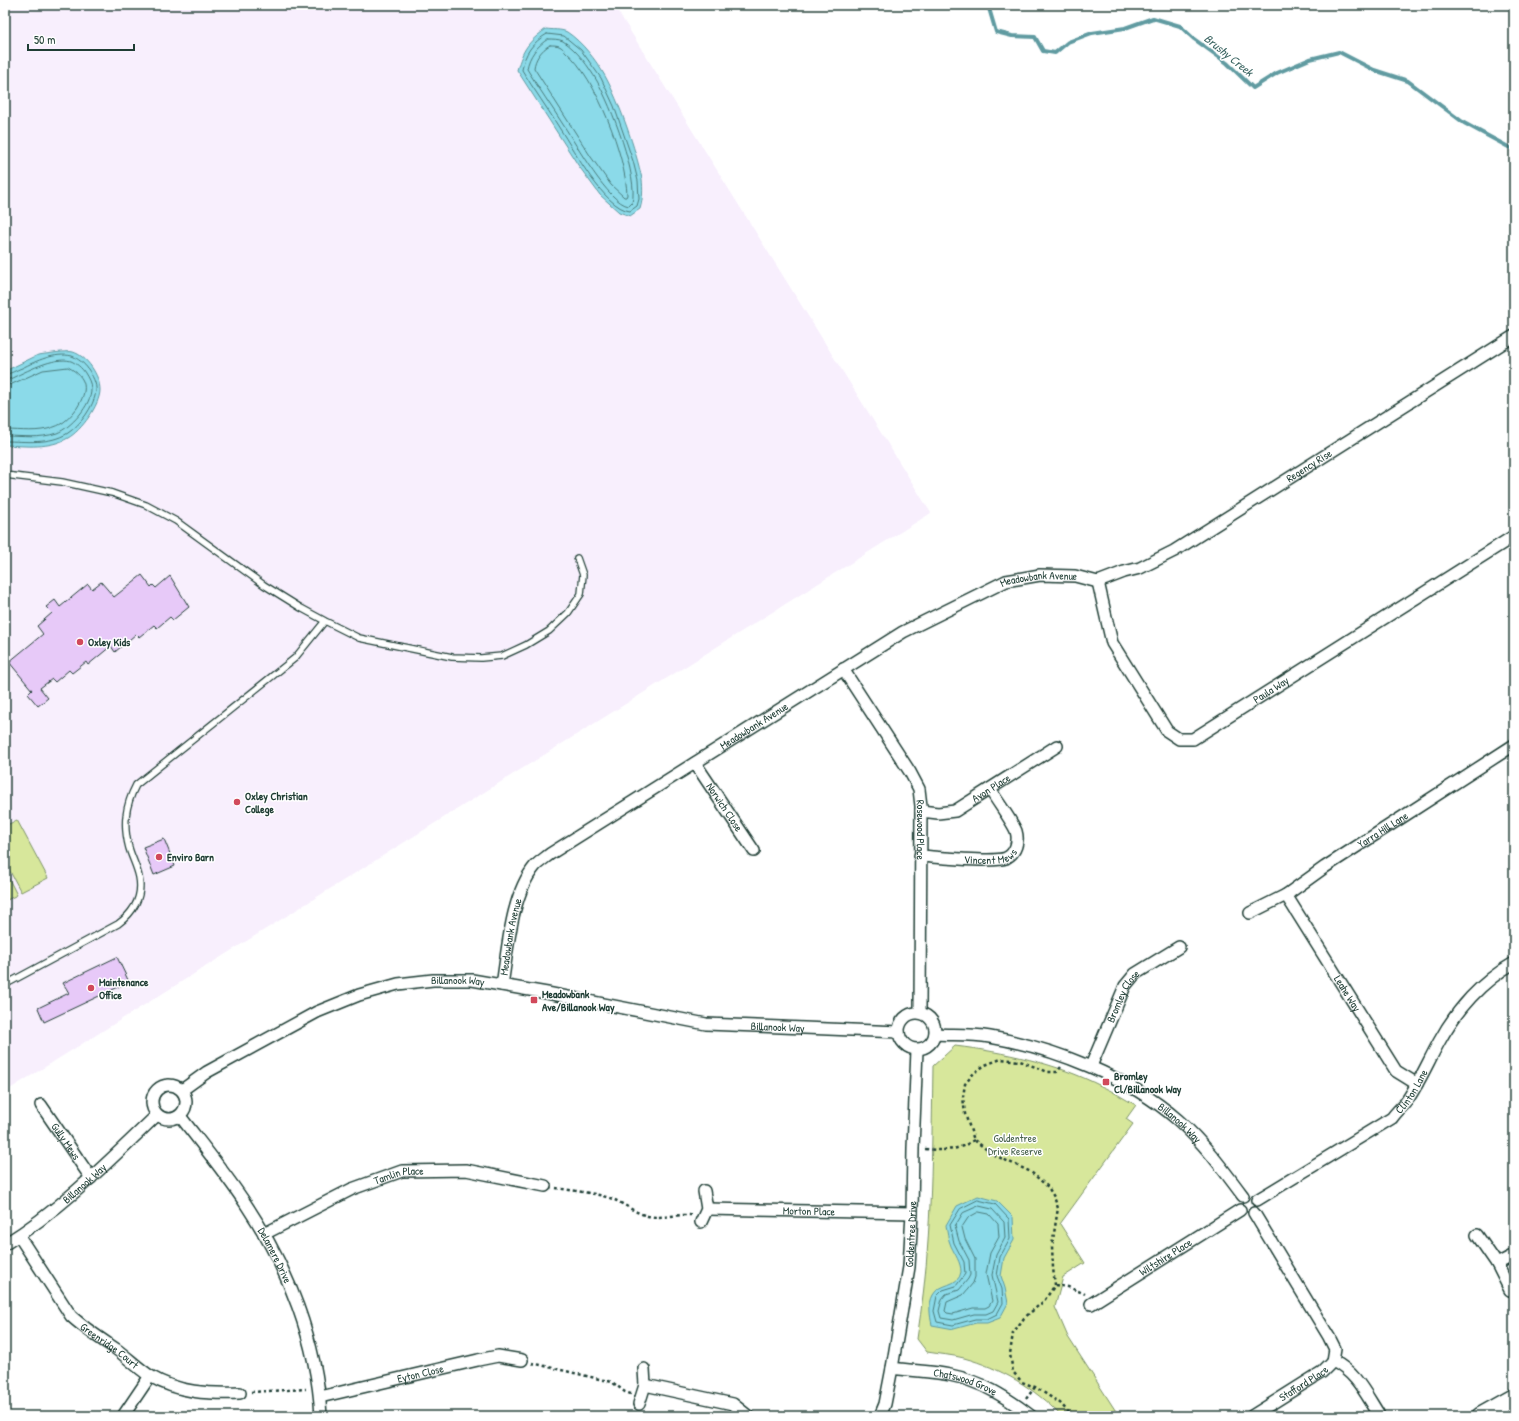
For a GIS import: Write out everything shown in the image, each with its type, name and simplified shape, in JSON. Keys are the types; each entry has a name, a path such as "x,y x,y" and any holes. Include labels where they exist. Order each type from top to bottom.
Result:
{"main road":[{"path":"1480,1416 1514,1398"}],"street":[{"name":"Regency Rise","path":"1098,582 1124,572 1140,568 1174,551 1514,336"},
{"name":"Paula Way","path":"1098,582 1112,643 1168,731 1178,739 1193,739 1514,536"},
{"name":"Meadowbank Avenue","path":"502,985 516,905 536,866 550,854 903,632 1006,581 1040,575 1075,576 1098,582"},
{"name":"Rosewood Place","path":"843,669 920,789 920,1012"},
{"name":"Yarra Hill Lane","path":"1250,912 1286,894 1325,867 1514,745"},
{"name":"Avon Place","path":"921,811 938,813 955,811 1057,746"},
{"name":"Norwich Close","path":"695,763 754,851"},
{"name":"Vincent Mews","path":"920,856 992,860 1006,858 1014,851 1018,842 1016,830 990,789"},
{"name":"Leahe Way","path":"1286,894 1396,1071 1417,1084"},
{"name":"Bromley Close","path":"1090,1066 1125,986 1135,974 1179,947"},
{"name":"Clinton Lane","path":"1257,1200 1392,1118 1406,1103 1439,1041 1457,1014 1476,992 1498,972 1514,963"},
{"name":"Billanook Way","path":"182,1090 206,1072 317,1012 359,995 398,984 433,980 472,980 706,1024 899,1032"},
{"path":"920,1012 925,1014 934,1022 936,1034 934,1039 927,1046 917,1050 912,1049 902,1042 899,1032 899,1026 905,1017 920,1012"},
{"name":"Billanook Way","path":"936,1034 989,1037 1023,1044 1090,1066 1152,1100 1178,1120 1205,1147 1243,1196"},
{"name":"Goldentree Drive","path":"880,1416 885,1404 909,1267 917,1050"},
{"path":"172,1085 182,1090 186,1097 186,1104 185,1110 180,1116 169,1120 157,1115 152,1101 153,1095 159,1088 172,1085"},
{"name":"Gully Mews","path":"41,1104 91,1178"},
{"name":"Billanook Way","path":"5,1244 19,1236 57,1207 91,1178 157,1115"},
{"name":"Delamere Drive","path":"180,1116 231,1182 264,1234 282,1267 305,1328 313,1357 319,1392 321,1416"},
{"name":"Tamlin Place","path":"264,1234 352,1189 402,1171 466,1170 545,1186"},
{"path":"704,1191 704,1216"},
{"path":"1252,1195 1257,1200 1258,1206 1254,1213 1248,1215 1240,1210 1238,1204 1240,1198 1243,1196 1252,1195"},
{"name":"Wiltshire Place","path":"1091,1304 1240,1210"},
{"name":"Morton Place","path":"704,1216 912,1213"},
{"path":"1254,1213 1329,1337 1335,1349 1332,1361 1344,1367 1355,1377 1378,1413"},
{"path":"1477,1235 1497,1264 1510,1290"},
{"name":"Greenridge Court","path":"19,1236 71,1316 83,1327 117,1350 150,1376 169,1385 189,1391 210,1394 240,1392"},
{"path":"1497,1264 1514,1255"},
{"name":"Eyton Close","path":"319,1392 498,1356 522,1360"},
{"name":"Stafford Place","path":"1252,1416 1322,1372 1332,1361"},
{"name":"Chatswood Grove","path":"892,1368 949,1375 969,1380 992,1390 1014,1403 1031,1416"},
{"path":"644,1369 642,1395 733,1404 748,1416"},
{"path":"123,1416 150,1376"}],"lane":[{"path":"5,475 62,482 112,493 146,505 176,521 264,585 301,608 359,638 452,657 481,658 502,656 526,645 543,634 568,613 580,594 583,575 577,558"},
{"path":"10,982 118,924 128,917 136,904 140,893 139,877 129,847 126,827 126,808 136,785 295,658 325,621"}],"path":[{"path":"1064,1057 1057,1072 1048,1072 1020,1061 1001,1059 985,1065 974,1073 965,1084 963,1096 965,1114 974,1140 994,1155 1031,1172 1044,1182 1054,1197 1058,1208 1052,1246 1055,1285 1044,1301 1024,1318 1013,1334 1010,1354 1013,1372 1022,1382 1035,1387 1060,1403 1072,1416"},
{"path":"913,1148 954,1150 974,1140"},
{"path":"545,1186 616,1200 631,1210 648,1216 666,1217 684,1214 704,1216"},
{"path":"1055,1285 1068,1287 1083,1292"},
{"path":"522,1360 612,1382 625,1392 642,1395"},
{"path":"240,1392 319,1392"}],"shaded area":[{"name":"Oxley Christian College","path":"5,5 614,5 931,513 5,1092"}],"green space":[{"path":"17,820 48,878 21,892 5,862 5,826"},
{"path":"5,871 17,895 5,901"},
{"name":"Goldentree Drive Reserve","path":"955,1046 1011,1055 1048,1065 1084,1078 1110,1090 1136,1105 1126,1119 1133,1124 1060,1224 1085,1263 1063,1277 1055,1307 1068,1337 1119,1416 1061,1416 1040,1397 1004,1373 964,1358 927,1352 917,1339 925,1278 929,1219 932,1154 933,1066"}],"water":[{"path":"546,29 565,31 578,41 605,76 616,99 631,140 642,179 642,202 640,209 630,216 619,212 600,195 578,165 517,70 527,46"},
{"path":"72,352 78,354 92,367 98,379 100,390 99,396 97,403 89,417 73,435 61,442 37,446 5,445 5,371 38,355"},
{"path":"978,1196 997,1201 1013,1217 1014,1240 1004,1258 1001,1276 1008,1303 1000,1318 987,1323 976,1323 954,1329 932,1325 930,1306 933,1295 940,1288 957,1280 961,1272 959,1262 949,1241 946,1225 957,1206"}],"building":[{"name":"Oxley Kids","path":"142,575 151,587 153,585 156,588 170,576 189,607 173,620 170,617 157,628 154,625 139,637 136,634 115,652 111,646 88,665 86,662 72,673 69,670 55,682 52,679 40,688 48,698 38,706 28,694 32,690 9,662 43,634 37,626 52,613 46,607 55,600 60,607 88,584 92,589 101,582 114,597"},
{"name":"Enviro Barn","path":"164,839 175,866 154,875 143,847"},
{"name":"Maintenance Office","path":"117,957 129,982 44,1022 38,1008 69,993 63,983"}],"waterway":[{"name":"Brushy Creek","path":"988,5 996,32 1012,36 1035,37 1043,51 1055,53 1068,42 1092,33 1125,28 1153,18 1180,26 1194,39 1227,63 1253,88 1277,73 1310,59 1339,52 1374,70 1408,81 1464,123 1514,150"}],"place":[{"name":"Oxley Kids","path":"80,642"},
{"name":"Oxley Christian College","path":"237,802"},
{"name":"Enviro Barn","path":"159,857"},
{"name":"Maintenance Office","path":"91,988"},
{"name":"Meadowbank Ave/Billanook Way","path":"534,1000"},
{"name":"Bromley Cl/Billanook Way","path":"1106,1082"}]}
